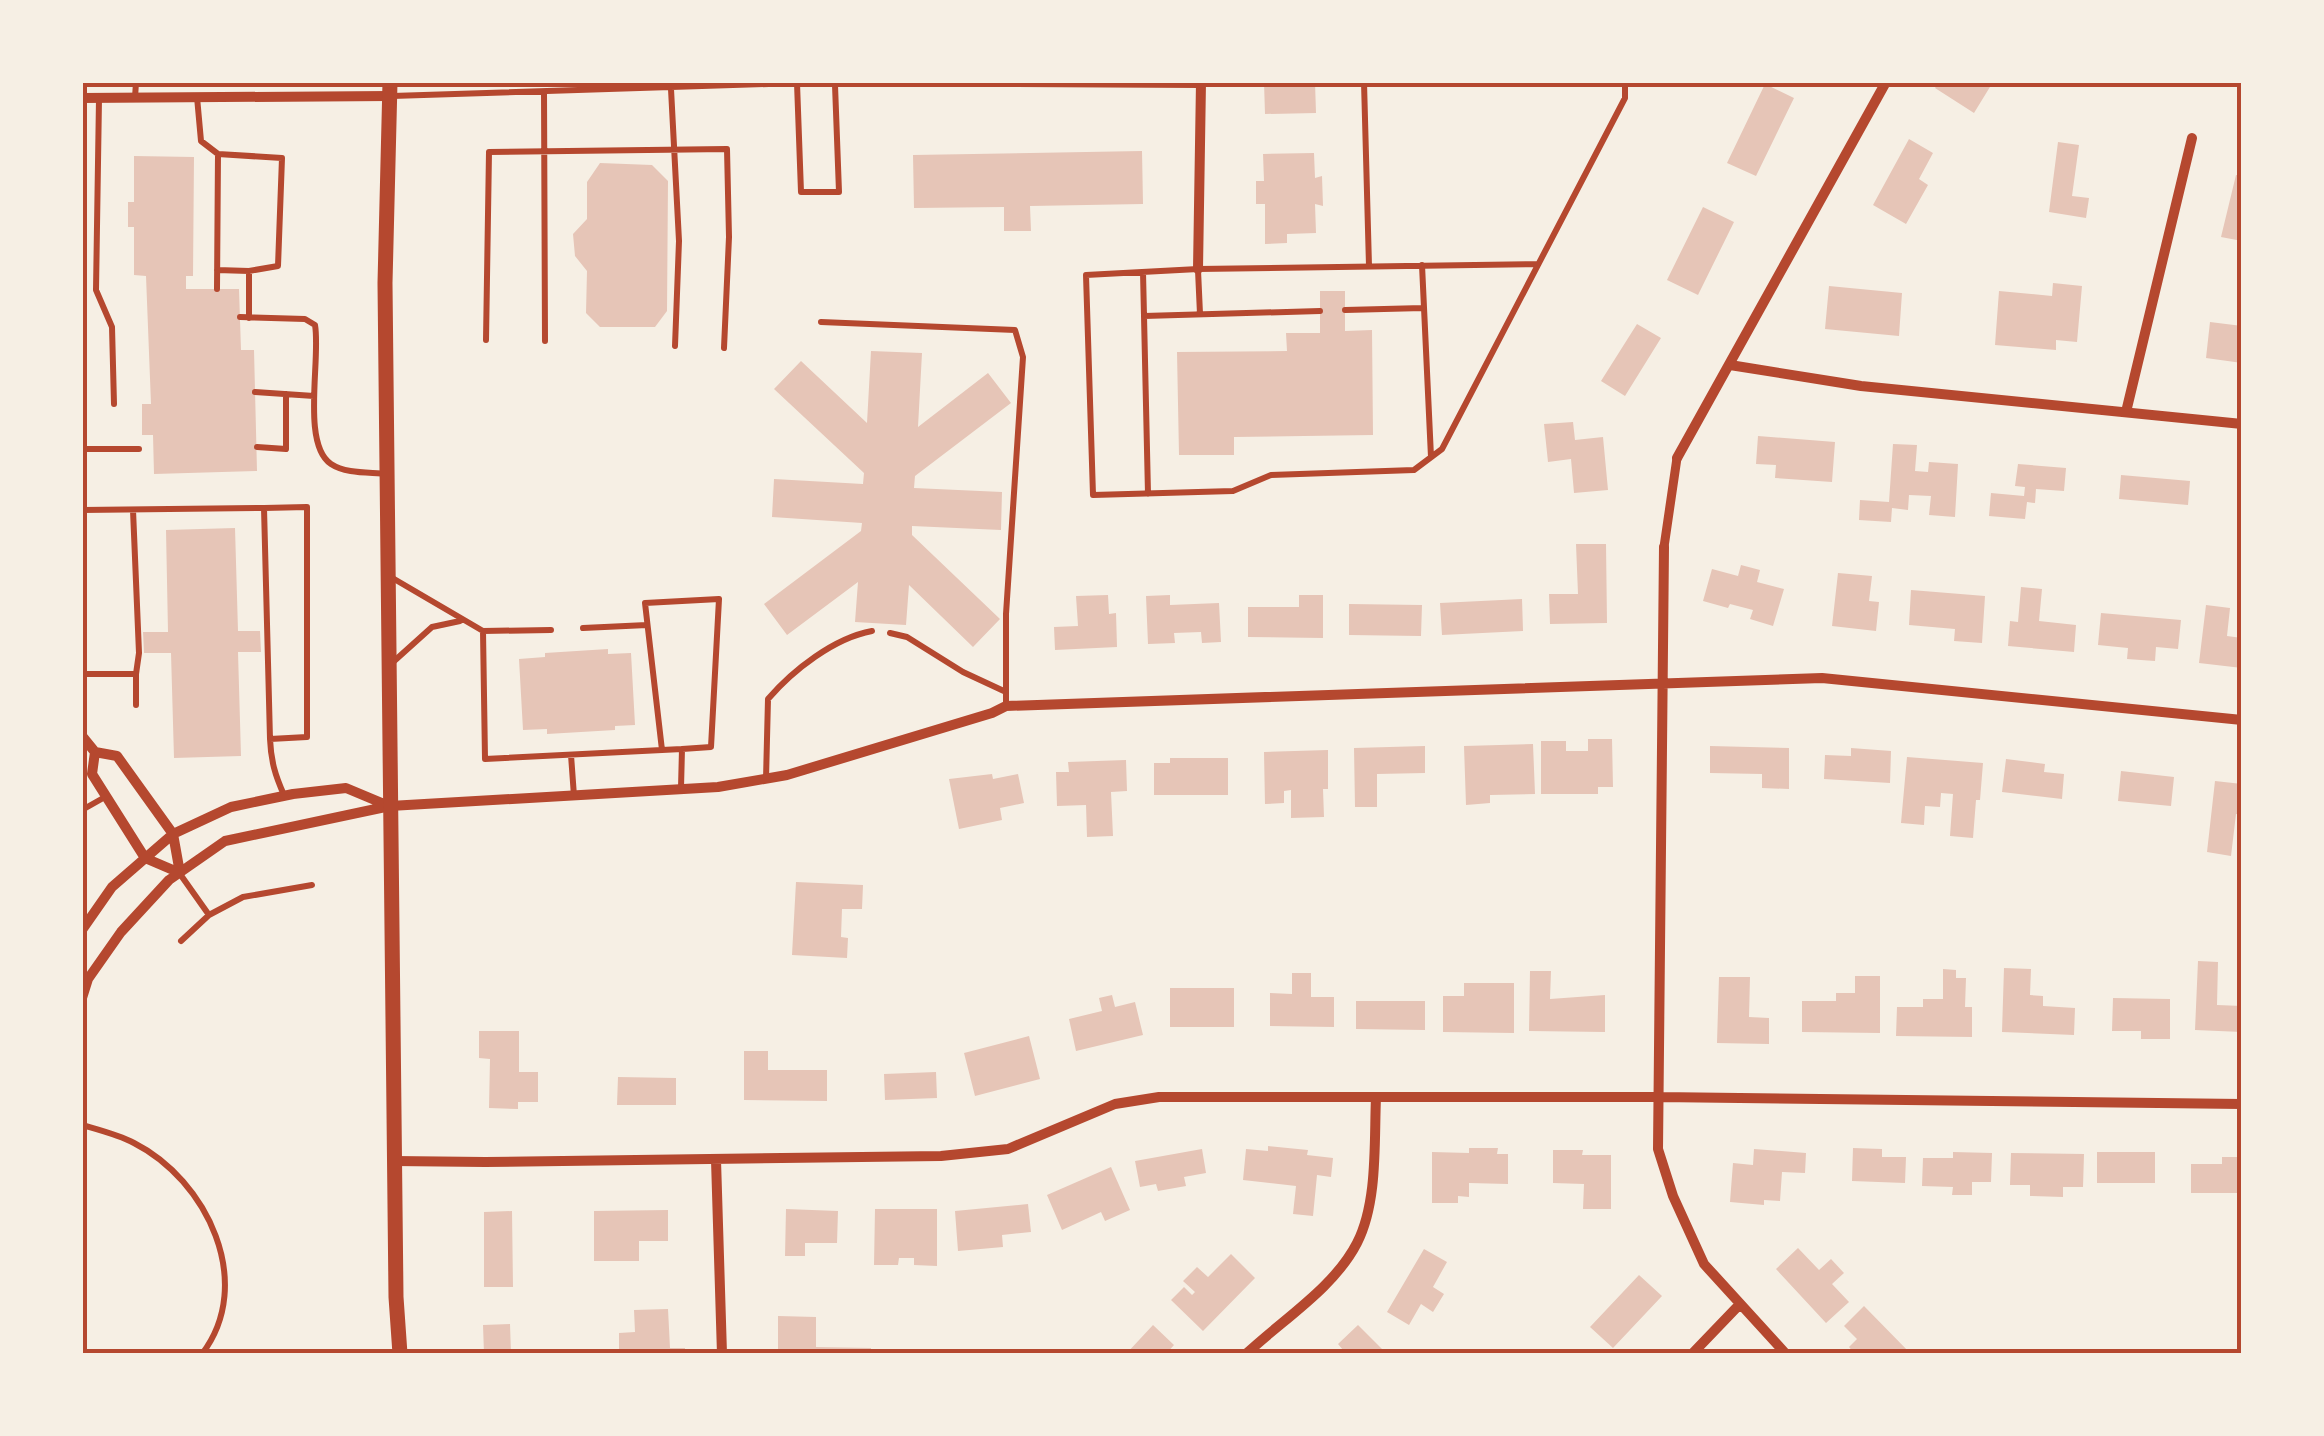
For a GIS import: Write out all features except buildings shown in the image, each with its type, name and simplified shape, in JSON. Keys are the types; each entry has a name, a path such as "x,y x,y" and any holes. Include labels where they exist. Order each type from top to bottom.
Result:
{"main road":[{"path":"390,89 385,283 388,666 400,1354"}],"street":[{"path":"1786,1354 1704,1264 1672,1196 1658,1149 1664,547 1677,458 1886,82"},
{"path":"1198,269 1201,84"},
{"path":"82,98 273,97 390,89"},
{"path":"2126,412 2192,138"},
{"path":"1730,365 1861,386 2242,424"},
{"path":"82,998 88,979 122,932 169,880 224,841 390,806 681,789 766,778 917,736 1006,706 1822,678 2242,720"},
{"path":"82,736 96,752 117,756 172,834 180,873"},
{"path":"96,752 92,774 145,858 180,873"},
{"path":"82,930 112,886 172,834 231,808 346,788 390,806"},
{"path":"394,1160 941,1156 1008,1150 1115,1104 1159,1096 2242,1104"},
{"path":"1246,1354 1331,1278 1357,1242 1373,1184 1376,1096"},
{"path":"716,1160 722,1354"},
{"path":"1692,1354 1740,1304"}],"lane":[{"path":"135,98 136,82"},
{"path":"273,82 273,97"},
{"path":"1364,82 1369,266"},
{"path":"1538,264 1086,274 1093,496 1233,492 1271,474 1414,470 1431,457 1442,448 1626,98 1625,82"},
{"path":"798,84 800,192 839,192 835,85"},
{"path":"390,89 544,92 632,86 1201,84"},
{"path":"671,88 679,241 675,346"},
{"path":"544,92 545,341"},
{"path":"197,97 201,140 218,154 282,158 278,266 249,271 217,270"},
{"path":"99,98 96,290 112,328 114,404"},
{"path":"486,340 488,152 727,149 729,237 724,348"},
{"path":"217,289 218,154"},
{"path":"1422,264 1431,457"},
{"path":"1198,269 1200,314"},
{"path":"249,271 245,317 305,319 314,324 318,341 314,396 319,452 332,465 350,471 387,474"},
{"path":"1142,272 1148,494"},
{"path":"1345,310 1424,308"},
{"path":"1144,316 1320,311"},
{"path":"821,322 1016,330 1023,357 1006,614 1006,706"},
{"path":"256,392 314,396"},
{"path":"257,448 286,449 286,394"},
{"path":"82,449 139,449"},
{"path":"82,510 306,507 307,737 270,739"},
{"path":"264,508 272,771 285,796"},
{"path":"133,510 136,705"},
{"path":"388,575 483,631 550,630"},
{"path":"483,631 485,759 571,755 682,749 711,747 719,599 644,603 662,750"},
{"path":"388,666 432,627 461,621"},
{"path":"583,628 647,624"},
{"path":"766,778 768,699 806,664 847,639 872,631"},
{"path":"890,633 907,637 963,672 1006,692"},
{"path":"82,674 136,674"},
{"path":"681,789 682,749"},
{"path":"571,755 574,796"},
{"path":"82,810 106,796"},
{"path":"180,873 209,915"},
{"path":"181,941 209,915 243,897 312,885"},
{"path":"82,1125 136,1143 170,1169 200,1202 215,1232 225,1268 226,1298 202,1354"}]}
